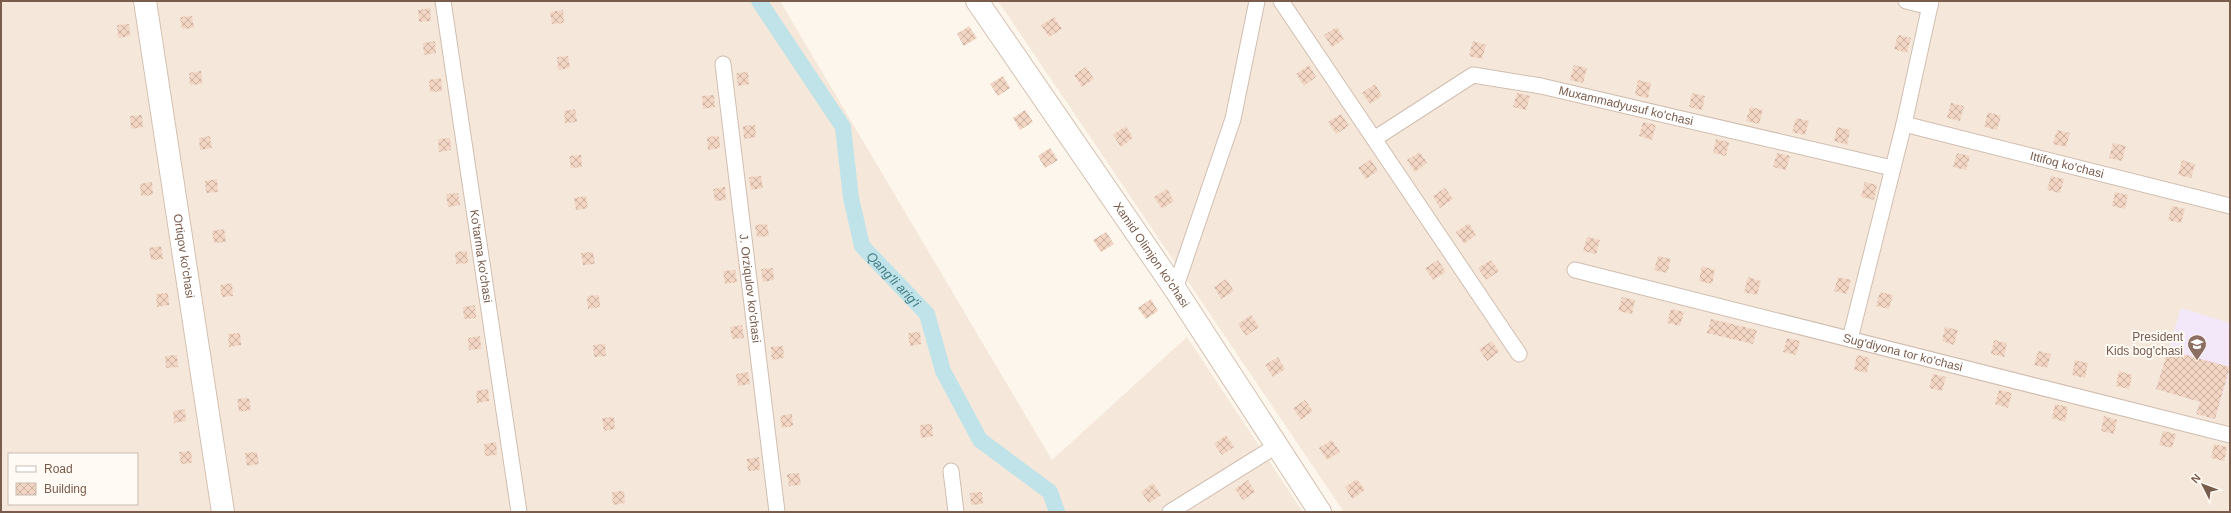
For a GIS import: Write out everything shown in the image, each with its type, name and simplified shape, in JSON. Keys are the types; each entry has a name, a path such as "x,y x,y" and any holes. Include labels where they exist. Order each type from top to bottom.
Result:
{"main road":[{"name":"Ortiqov ko'chasi","path":"145,1 223,512"},
{"name":"Xamid Olimjon ko'chasi","path":"978,1 1175,289 1320,512"}],"street":[{"name":"Ko'tarma ko'chasi","path":"443,1 519,512"},
{"path":"1175,289 1233,118 1257,1"},
{"path":"1281,1 1519,354"},
{"path":"1850,339 1904,124 1930,4 1906,1"},
{"name":"J. Orziqulov ko'chasi","path":"723,64 777,512"},
{"name":"Muxammadyusuf ko'chasi","path":"1374,139 1473,75 1541,86 1892,168"},
{"name":"Ittifoq ko'chasi","path":"1904,124 2230,206"},
{"name":"Sug'diyona tor ko'chasi","path":"1576,270 2230,435"},
{"path":"1170,512 1276,446"},
{"path":"951,471 956,512"}],"shaded area":[{"path":"1,1 780,1 1052,460 1187,337 1303,512 1,512"},
{"path":"998,1 2230,1 2230,512 1344,512"},
{"name":"President Kids bog'chasi","path":"2181,308 2230,323 2230,371 2215,419 2196,414 2200,402 2156,389"}],"building":[{"path":"430,8 431,21 419,22 418,10"},
{"path":"563,10 564,23 552,24 550,12"},
{"path":"192,16 194,28 182,29 180,17"},
{"path":"1054,17 1062,29 1049,37 1041,25"},
{"path":"129,24 130,36 118,38 117,25"},
{"path":"969,26 977,38 964,46 957,34"},
{"path":"1337,27 1344,39 1332,47 1324,35"},
{"path":"1898,35 1911,38 1907,53 1894,49"},
{"path":"435,41 436,53 424,55 423,43"},
{"path":"1473,41 1486,45 1482,59 1469,56"},
{"path":"568,56 570,68 558,70 557,57"},
{"path":"1309,65 1316,77 1304,86 1296,74"},
{"path":"1574,65 1587,68 1583,83 1570,80"},
{"path":"1086,67 1094,79 1082,87 1074,75"},
{"path":"201,71 202,84 190,85 189,73"},
{"path":"748,72 749,84 738,86 736,73"},
{"path":"1003,76 1010,88 998,96 990,84"},
{"path":"441,78 442,91 430,92 429,80"},
{"path":"1638,80 1651,83 1648,98 1635,95"},
{"path":"1375,84 1382,96 1370,104 1362,93"},
{"path":"1517,93 1530,96 1526,110 1513,107"},
{"path":"1692,93 1705,96 1702,110 1689,107"},
{"path":"714,95 715,107 703,109 702,96"},
{"path":"1951,103 1964,106 1960,121 1947,118"},
{"path":"1750,107 1763,110 1759,124 1746,121"},
{"path":"575,109 577,122 565,123 564,111"},
{"path":"1025,110 1033,122 1020,130 1013,118"},
{"path":"1988,112 2001,116 1997,130 1984,127"},
{"path":"1341,114 1349,126 1336,134 1328,122"},
{"path":"142,115 143,127 131,129 130,116"},
{"path":"1796,118 1809,121 1805,135 1792,132"},
{"path":"1643,122 1656,125 1652,140 1639,136"},
{"path":"755,125 756,137 744,139 743,126"},
{"path":"1126,126 1133,138 1121,147 1113,135"},
{"path":"1837,127 1850,130 1847,145 1834,141"},
{"path":"2057,130 2070,133 2066,147 2053,144"},
{"path":"210,136 212,148 200,150 199,138"},
{"path":"719,136 720,148 708,150 707,137"},
{"path":"450,138 451,150 439,152 438,139"},
{"path":"1716,139 1729,142 1726,156 1713,153"},
{"path":"2113,143 2126,146 2122,161 2109,158"},
{"path":"1050,148 1058,160 1045,168 1038,156"},
{"path":"1420,152 1427,163 1415,172 1407,160"},
{"path":"1777,153 1790,156 1786,170 1773,167"},
{"path":"1957,153 1970,156 1966,170 1953,167"},
{"path":"581,155 582,167 571,168 569,156"},
{"path":"1371,159 1378,171 1366,179 1358,168"},
{"path":"2182,160 2195,164 2191,178 2178,175"},
{"path":"761,176 763,188 751,190 749,177"},
{"path":"2051,176 2064,179 2060,193 2047,190"},
{"path":"217,179 218,192 206,193 205,181"},
{"path":"152,182 153,195 141,196 140,184"},
{"path":"1865,182 1877,185 1874,200 1861,197"},
{"path":"725,187 726,200 715,201 713,189"},
{"path":"1445,188 1453,199 1440,208 1433,196"},
{"path":"1167,189 1174,201 1162,209 1154,197"},
{"path":"2115,192 2128,195 2125,209 2112,206"},
{"path":"458,193 460,205 448,207 446,194"},
{"path":"586,196 588,208 576,210 574,198"},
{"path":"2172,206 2185,209 2181,223 2168,220"},
{"path":"1469,223 1476,235 1464,244 1456,232"},
{"path":"767,224 769,236 757,237 755,225"},
{"path":"224,229 226,242 214,243 212,231"},
{"path":"1106,232 1114,244 1101,252 1093,240"},
{"path":"1587,237 1600,240 1596,254 1583,251"},
{"path":"161,246 163,259 151,260 149,248"},
{"path":"467,251 468,263 456,264 455,252"},
{"path":"593,252 595,264 583,265 581,253"},
{"path":"1658,256 1671,259 1667,273 1654,270"},
{"path":"1438,260 1446,272 1433,280 1425,268"},
{"path":"1491,260 1499,271 1486,280 1478,268"},
{"path":"1702,266 1715,270 1712,284 1699,281"},
{"path":"773,268 774,280 763,282 761,269"},
{"path":"735,270 737,282 725,284 723,271"},
{"path":"1748,277 1761,281 1757,295 1744,292"},
{"path":"1838,277 1851,280 1847,294 1834,291"},
{"path":"1226,279 1234,291 1221,299 1214,287"},
{"path":"232,283 233,296 222,297 220,285"},
{"path":"1880,292 1893,295 1889,309 1876,306"},
{"path":"168,293 169,305 157,307 156,294"},
{"path":"599,295 600,307 588,309 587,296"},
{"path":"1622,297 1635,300 1632,314 1618,311"},
{"path":"1151,299 1158,311 1146,319 1138,308"},
{"path":"475,305 476,318 464,319 463,307"},
{"path":"1671,309 1684,312 1680,326 1667,323"},
{"path":"1251,315 1259,327 1246,336 1238,324"},
{"path":"1711,319 1757,330 1753,344 1707,333"},
{"path":"742,325 744,338 732,339 730,327"},
{"path":"1945,327 1958,330 1954,345 1942,341"},
{"path":"920,332 921,344 910,346 908,333"},
{"path":"240,333 241,345 229,347 228,334"},
{"path":"480,336 481,349 469,350 468,338"},
{"path":"1787,338 1800,341 1796,355 1783,352"},
{"path":"1994,340 2007,343 2004,357 1991,354"},
{"path":"1492,341 1499,352 1487,361 1479,349"},
{"path":"605,344 606,356 594,357 593,345"},
{"path":"783,346 784,358 772,360 771,347"},
{"path":"2168,350 2230,367 2215,419 2196,414 2200,402 2156,389"},
{"path":"2038,351 2051,354 2047,368 2034,365"},
{"path":"177,355 178,367 166,368 165,356"},
{"path":"1857,355 1870,358 1867,373 1854,370"},
{"path":"1278,357 1285,369 1273,377 1265,365"},
{"path":"2075,360 2088,363 2085,378 2072,375"},
{"path":"2119,371 2132,375 2129,389 2116,386"},
{"path":"748,372 750,384 738,386 736,374"},
{"path":"1933,374 1946,377 1942,391 1929,388"},
{"path":"488,389 489,401 477,403 476,391"},
{"path":"1999,390 2012,393 2008,408 1995,404"},
{"path":"249,398 251,410 239,412 237,399"},
{"path":"1305,400 1313,411 1301,420 1293,408"},
{"path":"2055,404 2068,407 2065,422 2052,418"},
{"path":"185,409 186,421 174,423 173,411"},
{"path":"792,414 793,426 782,428 780,416"},
{"path":"2104,416 2117,420 2114,434 2101,431"},
{"path":"614,417 615,429 604,431 602,418"},
{"path":"932,424 933,436 921,438 920,425"},
{"path":"2163,431 2176,434 2172,448 2159,445"},
{"path":"1226,435 1234,447 1222,455 1214,444"},
{"path":"1332,440 1340,452 1327,460 1319,448"},
{"path":"496,442 497,455 485,456 484,444"},
{"path":"2214,444 2227,447 2224,461 2211,458"},
{"path":"191,451 192,463 181,464 179,452"},
{"path":"257,452 259,464 247,466 245,453"},
{"path":"759,457 760,470 748,471 747,459"},
{"path":"799,473 801,485 789,486 787,474"},
{"path":"1357,479 1365,490 1352,499 1345,487"},
{"path":"1248,480 1255,492 1243,500 1235,489"},
{"path":"1153,483 1161,495 1149,503 1141,492"},
{"path":"624,491 625,503 613,505 612,492"},
{"path":"982,492 983,504 971,505 970,493"}],"waterway":[{"name":"Qang'li arig'i","path":"759,1 843,127 851,198 862,246 927,314 943,371 980,440 1050,492 1057,512"}],"place":[{"name":"President Kids bog'chasi","path":"2197,361"}]}
